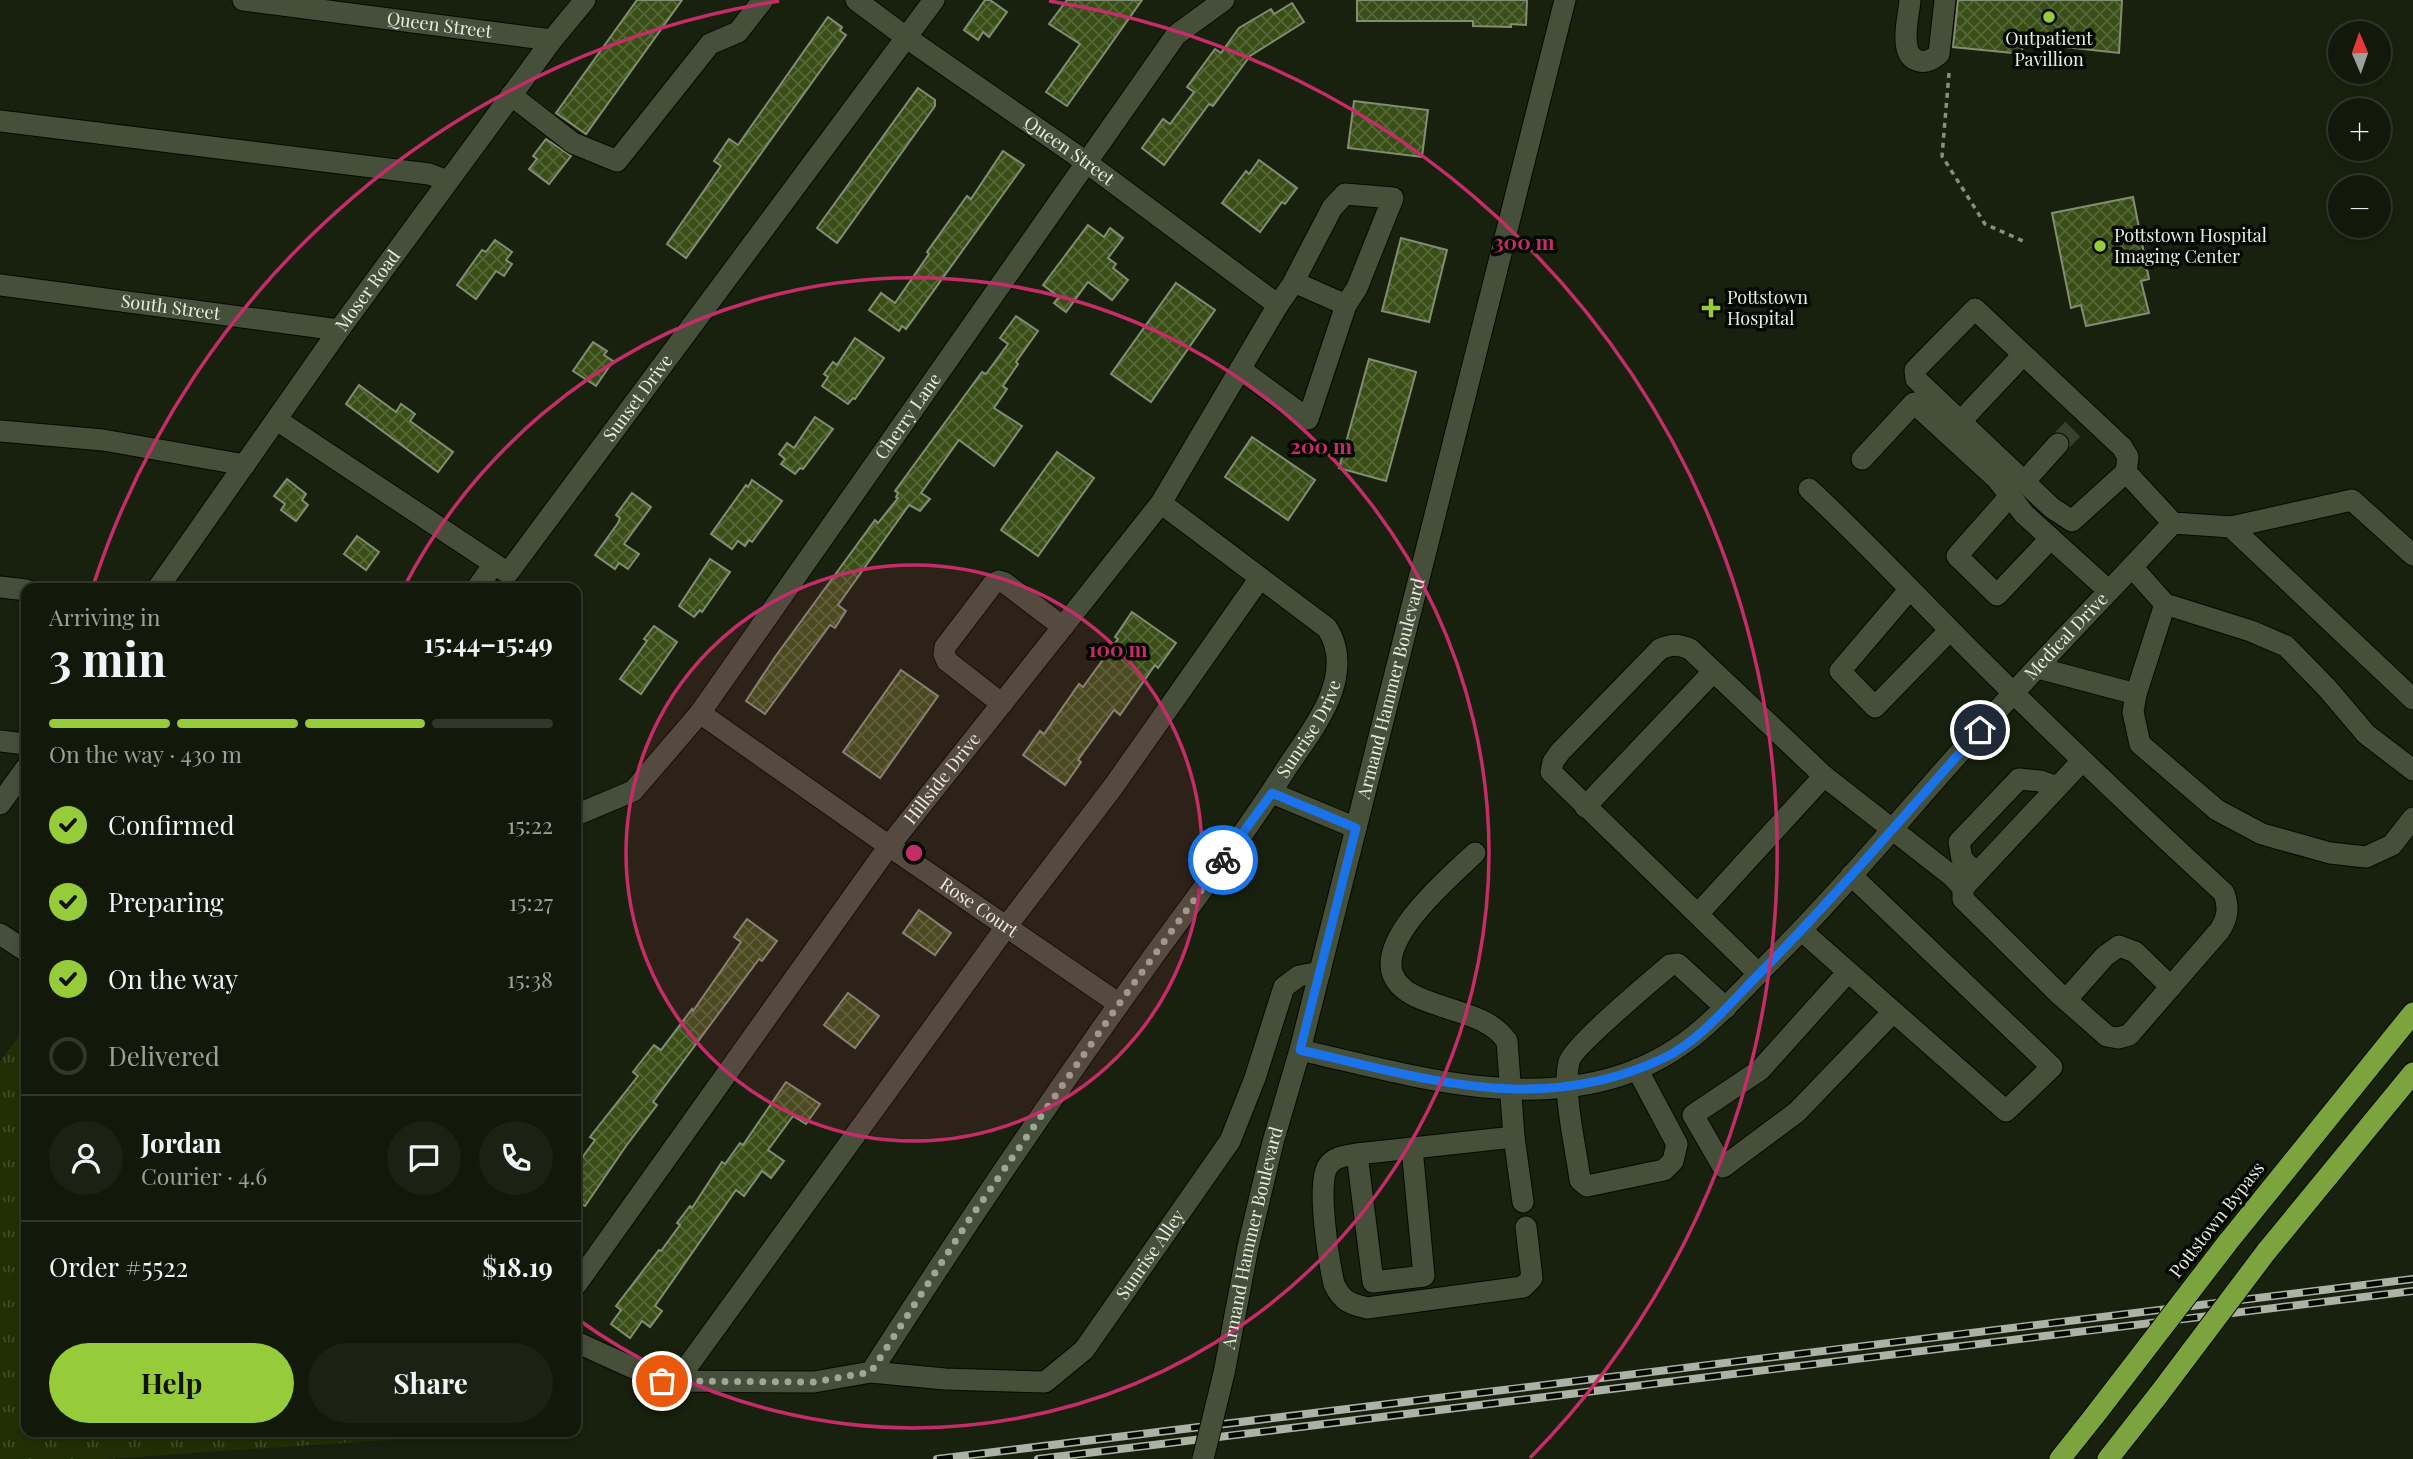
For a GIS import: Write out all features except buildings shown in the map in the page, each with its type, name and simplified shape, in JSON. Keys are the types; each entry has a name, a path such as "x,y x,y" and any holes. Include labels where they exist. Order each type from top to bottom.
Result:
{"highway":[{"name":"Pottstown Bypass","path":"2060,1459 2228,1242 2413,1013"},
{"path":"2108,1459 2266,1252 2413,1073"}],"street":[{"name":"Queen Street","path":"243,0 552,40"},
{"name":"Moser Road","path":"162,583 339,330 552,40 585,0"},
{"path":"511,95 573,143 617,161 710,44 738,32 763,0"},
{"name":"Queen Street","path":"856,0 1086,162 1278,305"},
{"name":"Sunset Drive","path":"494,564 508,573 934,0"},
{"name":"Cherry Lane","path":"581,813 633,791 700,713 1176,35 1224,0"},
{"name":"Armand Hammer Boulevard","path":"1203,1459 1270,1155 1320,972 1565,0"},
{"path":"1910,0 1906,46 1909,56 1916,61 1926,62 1939,54 1945,0"},
{"path":"0,121 429,174 448,181"},
{"name":"Hillside Drive","path":"581,1278 889,846 1161,503 1294,282 1332,208 1345,194 1393,198 1357,288 1346,305"},
{"path":"1240,369 1308,419 1346,305 1294,282"},
{"name":"South Street","path":"0,285 339,330"},
{"path":"1862,459 1914,403 1997,479 2017,489 2052,508 2073,521 2126,472 2128,457 2122,447 2082,419 2023,355 1975,309 1915,370 1916,379 1961,422 2017,489 2024,514 2109,591"},
{"path":"1961,422 2023,355"},
{"path":"277,420 494,564 481,583"},
{"path":"0,431 103,440 245,465"},
{"path":"2051,538 1997,596 1957,556 2058,444"},
{"path":"2126,472 2174,523 2231,527 2352,500 2413,555"},
{"path":"1809,489 1864,540 2082,761 2224,894 2228,906 2227,918 2220,930 2129,1035 2119,1038 2107,1036 2066,1000 1964,899 1970,881 2082,761"},
{"name":"Sunrise Drive","path":"871,1372 954,1242 1119,1004 1272,793 1330,697 1338,653 1336,640 1327,628 1161,503"},
{"name":"Medical Drive","path":"1300,1050 1476,1087 1509,1088 1567,1086 1619,1076 1665,1058 1704,1030 1802,931 2014,693 2174,523"},
{"path":"2231,527 2413,699"},
{"path":"2132,567 2165,604 2252,631 2286,646 2366,734 2413,770"},
{"path":"669,1381 1112,786 1260,578"},
{"path":"1002,704 947,661 944,654 945,647 993,583 1004,583 1063,627"},
{"path":"0,587 21,589"},
{"path":"1910,589 1840,671 1875,707 1950,630"},
{"path":"2165,604 2136,694 2133,712 2140,744 2217,810 2262,834 2330,853 2366,857 2392,845 2413,818"},
{"path":"1759,974 1551,772 1553,762 1560,752 1660,649 1678,644 1690,649 1712,673 1824,776 1952,876 1970,881"},
{"path":"2038,668 2136,694"},
{"path":"1585,807 1712,673"},
{"name":"Rose Court","path":"700,713 1119,1004"},
{"path":"0,741 21,743"},
{"path":"0,804 21,775"},
{"path":"1698,914 1824,776"},
{"path":"1970,881 1959,842 2019,779 2040,781 2057,788"},
{"path":"1272,793 1356,828"},
{"path":"1475,853 1409,919 1397,941 1391,966 1393,976 1414,997 1488,1022 1499,1030 1507,1041 1509,1088 1523,1202"},
{"path":"1802,931 2006,1111 2052,1067 1851,875"},
{"path":"0,934 21,948"},
{"path":"2066,1000 2105,956 2119,946 2135,952 2171,987"},
{"path":"1637,1069 1677,1144 1674,1161 1664,1170 1587,1186 1580,1180 1567,1086 1569,1059 1589,1037 1670,965 1678,964 1726,1008"},
{"name":"Sunrise Alley","path":"871,1372 945,1379 1045,1382 1084,1350 1230,1142 1255,1078 1284,987 1299,976 1320,972"},
{"path":"1848,972 1760,1070 1693,1115 1723,1167 1797,1112 1893,1012"},
{"path":"1514,1137 1357,1154 1334,1159 1326,1167 1321,1187 1334,1284 1339,1296 1349,1304 1367,1308 1523,1287 1532,1278 1526,1227"},
{"path":"1357,1154 1373,1282 1424,1276 1412,1148"},
{"path":"581,1344 669,1381 814,1382 871,1372"}],"path":[{"path":"1949,67 1942,156 1985,224 2023,241"}],"green space":[{"path":"21,1033 21,1437 433,1437 104,1459 0,1459 0,1062"}],"tunnel":[{"path":"2058,444 2078,424"}],"railway":[{"path":"937,1459 2413,1279"},
{"path":"1038,1459 2413,1291"}],"way so far":[{"path":"662,1381 814,1382 871,1372 969,1220 1223,860"}],"place":[{"name":"Outpatient Pavillion","path":"2049,17"},
{"name":"Pottstown Hospital Imaging Center","path":"2100,246"},
{"name":"Pottstown Hospital","path":"1711,308"}],"route":[{"path":"1223,860 1272,793 1356,828 1300,1050 1476,1087 1515,1089 1576,1085 1619,1076 1665,1058 1704,1030 1802,931 1980,730"}]}
